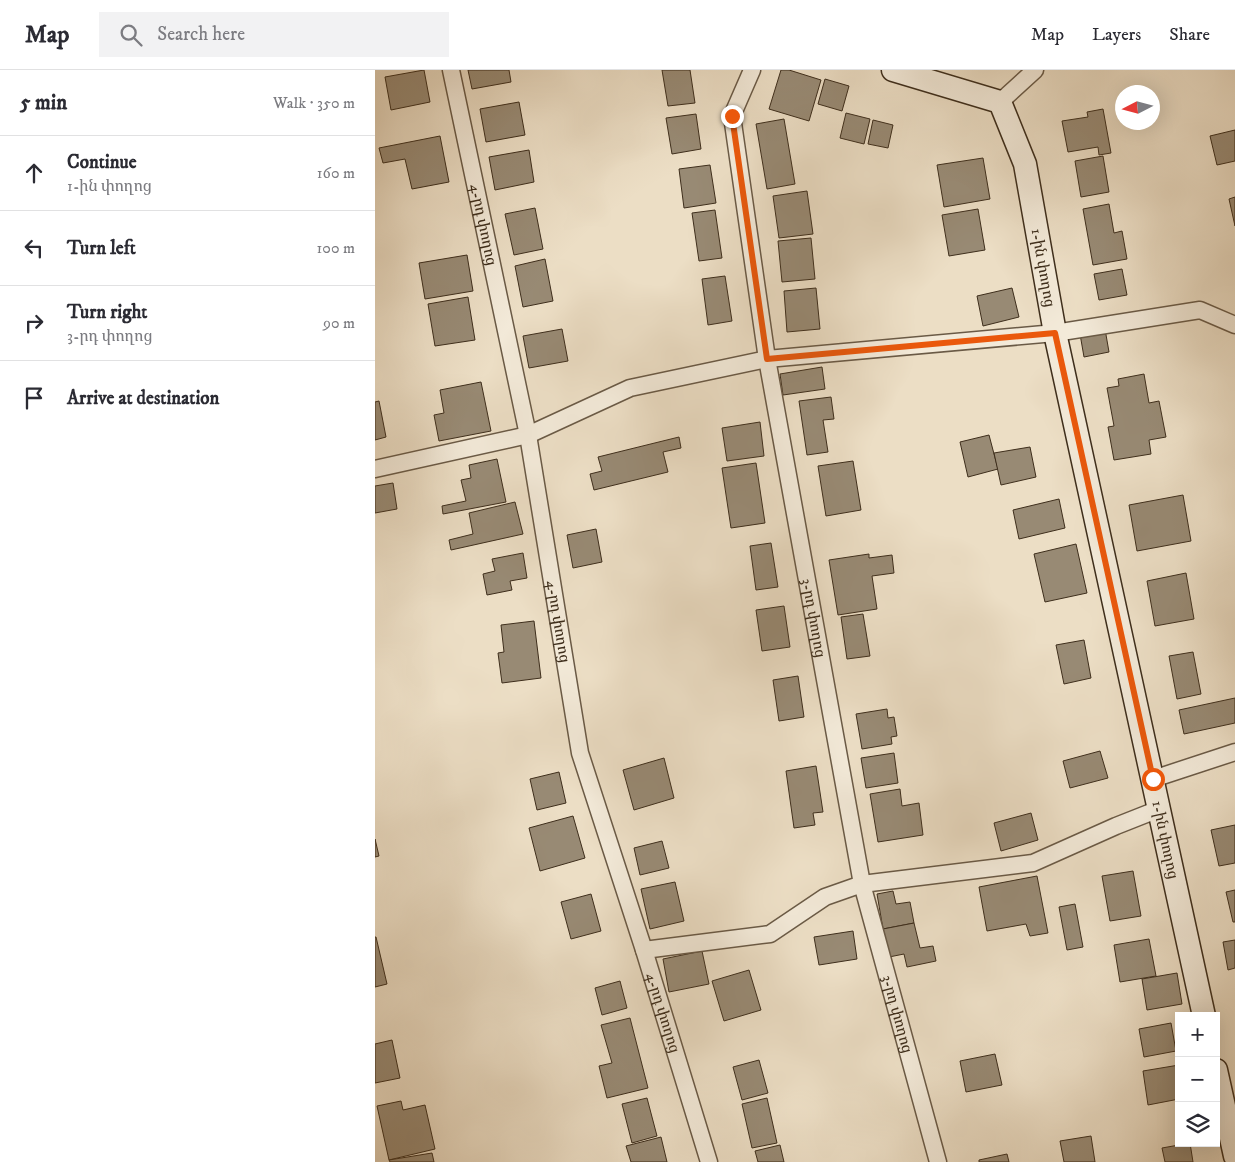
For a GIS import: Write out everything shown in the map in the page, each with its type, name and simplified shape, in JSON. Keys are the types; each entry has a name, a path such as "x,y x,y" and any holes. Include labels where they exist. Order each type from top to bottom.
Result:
{"main road":[{"path":"893,70 1000,102"},
{"name":"1-ին փողոց","path":"1000,102 1025,164 1055,333 1203,1012"},
{"path":"1220,1088 1235,1156"}],"street":[{"name":"4-րդ փողոց","path":"451,70 528,435 580,753 644,950 709,1162"},
{"name":"3-րդ փողոց","path":"752,70 732,116 767,359 862,884 938,1162"},
{"path":"1000,102 1035,70"},
{"path":"375,468 528,435 630,388 767,359 1055,333 1200,310 1235,325"},
{"path":"1153,779 1235,752"},
{"path":"644,950 770,934 825,897 862,884 1033,863 1159,809"}],"building":[{"path":"424,70 430,102 391,110 385,77"},
{"path":"468,70 509,70 511,82 472,89"},
{"path":"662,70 690,70 695,103 668,106"},
{"path":"781,70 789,70 821,80 809,121 769,109"},
{"path":"825,79 849,86 842,111 818,104"},
{"path":"519,102 525,135 486,142 480,109"},
{"path":"1103,109 1111,153 1099,155 1098,147 1068,152 1062,121 1088,117 1087,112"},
{"path":"846,113 870,119 864,144 840,138"},
{"path":"696,114 701,149 672,154 666,118"},
{"path":"784,119 795,184 767,189 756,124"},
{"path":"873,120 893,125 888,148 868,144"},
{"path":"1235,130 1235,161 1217,165 1210,136"},
{"path":"440,136 449,182 412,189 405,159 383,163 379,148"},
{"path":"529,150 534,182 495,190 489,157"},
{"path":"1103,156 1109,192 1081,197 1075,161"},
{"path":"983,158 990,199 944,207 937,165"},
{"path":"710,165 716,203 684,208 679,169"},
{"path":"807,191 813,234 779,238 773,196"},
{"path":"1235,197 1235,226 1229,199"},
{"path":"1109,204 1114,233 1122,231 1127,259 1093,265 1083,209"},
{"path":"535,208 543,249 514,255 505,214"},
{"path":"978,209 985,250 949,256 942,215"},
{"path":"715,210 722,258 699,261 692,213"},
{"path":"811,238 815,279 782,282 778,241"},
{"path":"467,255 473,291 425,299 419,263"},
{"path":"545,259 553,301 523,307 515,266"},
{"path":"1122,269 1127,295 1099,300 1094,274"},
{"path":"725,276 732,321 708,325 702,279"},
{"path":"816,288 820,329 787,332 784,291"},
{"path":"1012,288 1019,317 983,326 977,296"},
{"path":"468,297 475,340 435,346 428,304"},
{"path":"562,329 568,361 529,368 523,336"},
{"path":"1105,329 1109,352 1084,357 1080,334"},
{"path":"822,367 825,389 783,395 780,374"},
{"path":"1144,374 1149,403 1159,401 1166,437 1149,440 1151,454 1114,460 1108,427 1114,426 1107,388 1119,386 1118,379"},
{"path":"481,382 491,431 439,441 434,415 444,413 440,390"},
{"path":"831,397 834,419 823,420 828,452 807,455 799,401"},
{"path":"379,401 386,437 375,440 375,402"},
{"path":"760,422 764,456 727,461 722,428"},
{"path":"989,435 998,469 968,477 960,442"},
{"path":"679,437 681,448 663,452 668,472 594,490 590,474 602,471 598,457"},
{"path":"1030,447 1036,477 1001,485 994,453"},
{"path":"497,459 506,502 443,514 442,506 466,501 461,480 471,478 469,465"},
{"path":"853,461 861,510 826,516 818,466"},
{"path":"756,463 765,523 731,528 722,468"},
{"path":"393,483 397,509 375,513 375,486"},
{"path":"1183,495 1191,541 1137,551 1129,505"},
{"path":"1059,499 1065,528 1019,539 1013,510"},
{"path":"515,502 523,534 451,550 449,540 473,534 469,513"},
{"path":"596,529 602,562 573,568 567,535"},
{"path":"771,543 778,587 756,590 750,546"},
{"path":"1076,544 1087,593 1045,602 1034,554"},
{"path":"523,553 527,578 510,581 512,590 487,595 483,574 495,571 492,559"},
{"path":"869,554 869,558 892,555 894,573 872,576 877,609 838,615 829,560"},
{"path":"1186,573 1194,619 1155,626 1147,581"},
{"path":"784,606 790,647 762,651 756,610"},
{"path":"863,614 870,656 847,659 841,617"},
{"path":"534,621 541,678 502,683 498,653 504,652 501,625"},
{"path":"1084,640 1091,678 1064,684 1056,645"},
{"path":"1193,652 1201,694 1177,699 1169,656"},
{"path":"798,676 804,717 779,721 773,680"},
{"path":"1235,698 1235,723 1184,734 1179,710"},
{"path":"887,709 888,718 894,717 897,736 891,737 892,744 862,749 856,714"},
{"path":"1100,751 1108,778 1070,788 1063,761"},
{"path":"894,753 898,783 866,788 861,758"},
{"path":"664,758 674,798 634,810 623,770"},
{"path":"816,766 823,812 813,813 815,825 794,828 786,771"},
{"path":"559,772 566,803 537,810 530,779"},
{"path":"900,789 902,806 919,803 923,835 878,842 870,794"},
{"path":"1031,813 1038,840 1001,851 994,823"},
{"path":"573,816 585,858 540,871 529,828"},
{"path":"1235,825 1235,863 1219,866 1211,830"},
{"path":"375,839 379,856 375,857"},
{"path":"662,841 669,868 640,875 634,848"},
{"path":"1133,871 1141,916 1110,921 1102,876"},
{"path":"1037,876 1048,933 1030,936 1026,924 987,931 979,887"},
{"path":"675,882 684,921 650,929 641,889"},
{"path":"1235,890 1235,922 1233,922 1226,892"},
{"path":"893,891 896,904 910,902 914,923 883,929 877,894"},
{"path":"591,894 601,931 571,939 561,902"},
{"path":"1075,904 1083,947 1067,950 1059,907"},
{"path":"914,923 920,948 933,946 936,961 907,967 904,954 889,957 883,929"},
{"path":"853,931 857,959 819,965 814,937"},
{"path":"375,937 387,984 375,987"},
{"path":"1149,939 1156,976 1120,982 1114,945"},
{"path":"1235,940 1235,968 1228,970 1223,942"},
{"path":"702,951 709,984 669,992 663,959"},
{"path":"749,970 761,1010 724,1021 712,981"},
{"path":"1177,973 1182,1004 1147,1010 1142,979"},
{"path":"620,981 627,1008 602,1015 595,988"},
{"path":"630,1018 648,1088 607,1098 599,1066 612,1063 601,1025"},
{"path":"1171,1023 1175,1051 1144,1057 1139,1029"},
{"path":"392,1040 400,1078 375,1083 375,1044"},
{"path":"995,1054 1002,1085 966,1092 960,1061"},
{"path":"759,1060 768,1093 742,1100 733,1067"},
{"path":"1175,1066 1175,1100 1148,1105 1143,1071"},
{"path":"647,1098 657,1136 632,1143 622,1104"},
{"path":"767,1098 777,1143 752,1148 742,1104"},
{"path":"401,1101 403,1110 425,1105 435,1149 389,1160 377,1106"},
{"path":"1091,1136 1095,1162 1064,1162 1060,1141"},
{"path":"661,1137 667,1162 631,1162 626,1146"},
{"path":"780,1145 784,1162 758,1162 755,1151"},
{"path":"1175,1146 1191,1147 1193,1162 1165,1162 1162,1148"},
{"path":"432,1153 434,1162 390,1162 389,1160"},
{"path":"1007,1154 1009,1162 979,1162 979,1160"}],"route":[{"path":"732,116 767,359 1055,333 1153,779"}]}
